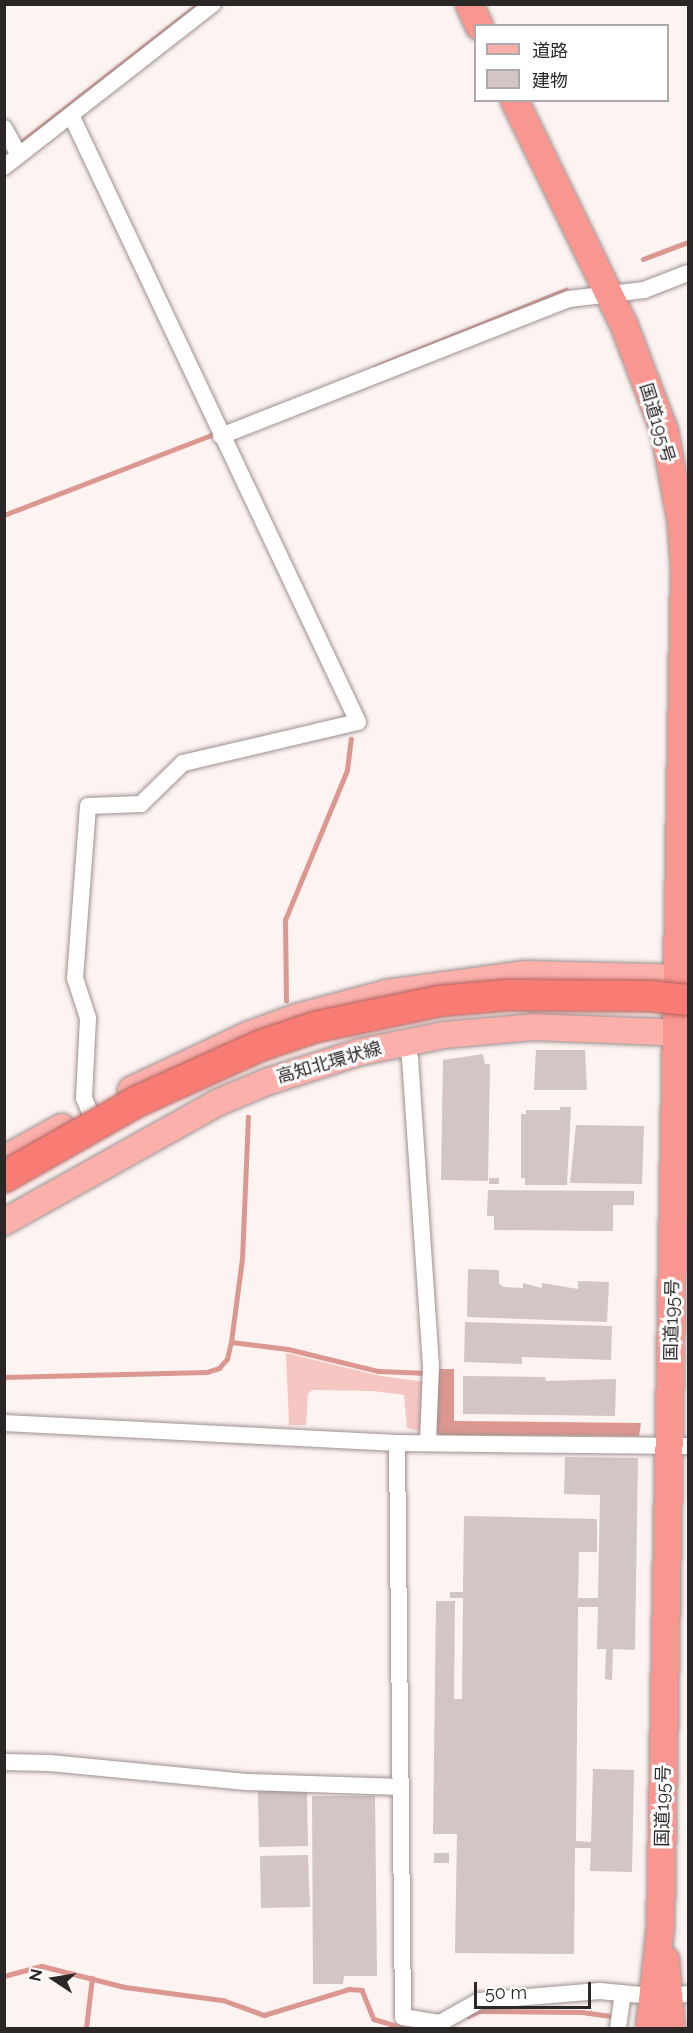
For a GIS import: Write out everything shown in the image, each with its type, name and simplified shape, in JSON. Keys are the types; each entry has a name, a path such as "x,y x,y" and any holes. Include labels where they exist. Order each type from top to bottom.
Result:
{"highway":[{"path":"469,4 477,24"},
{"name":"国道195号","path":"515,102 609,295 664,431 682,485 685,985 682,1032 680,1445 660,1926 670,1995 671,2028"},
{"path":"4,1177 138,1101 259,1046 315,1027 439,1001 508,995 650,996 685,985"},
{"name":"国道195号","path":"649,2028 670,1995"}],"main road":[{"path":"4,1159 195,1057 248,1035 377,996 526,974 685,985"},
{"name":"高知北環状線","path":"4,1222 219,1102 312,1066 405,1042 533,1027 682,1032"}],"street":[{"path":"4,166 213,4"},
{"path":"71,115 358,722 183,763 141,804 88,806 75,978 88,1018 84,1098 90,1112"},
{"path":"7,134 19,155"},
{"path":"221,436 569,299 644,290 688,273"},
{"path":"405,1042 410,1058 431,1374 428,1443"},
{"path":"4,1424 397,1443 680,1445"},
{"path":"397,1443 403,2017 440,2022 478,2001 600,1990 670,1995"},
{"path":"4,1762 50,1762 249,1782 401,1787"},
{"path":"618,2028 623,1993"}],"shaded area":[{"path":"286,1353 381,1376 425,1382 423,1432 407,1428 404,1395 373,1391 312,1390 308,1394 306,1425 289,1425"},
{"path":"437,1369 454,1369 454,1421 641,1423 639,1436 441,1435 433,1431"}],"building":[{"path":"536,1050 585,1050 587,1090 534,1090"},
{"path":"483,1054 485,1064 490,1064 488,1181 441,1180 443,1060"},
{"path":"560,1107 571,1107 567,1185 525,1185 525,1178 521,1178 521,1114 526,1114 526,1110 560,1110"},
{"path":"576,1125 644,1126 642,1184 570,1183"},
{"path":"489,1178 499,1178 499,1184 489,1184"},
{"path":"488,1190 634,1191 634,1205 613,1205 613,1231 494,1230 494,1216 487,1216"},
{"path":"468,1269 499,1270 499,1284 504,1287 523,1288 523,1283 542,1288 542,1283 578,1289 578,1281 609,1282 607,1322 467,1317"},
{"path":"465,1322 612,1326 611,1360 522,1357 522,1364 464,1362"},
{"path":"463,1376 545,1377 546,1381 616,1379 615,1416 463,1414"},
{"path":"565,1457 638,1458 635,1650 613,1649 612,1680 605,1679 606,1649 597,1649 598,1607 578,1607 576,1841 591,1842 593,1769 634,1770 632,1872 590,1871 591,1848 575,1848 574,1954 455,1953 457,1834 433,1834 436,1601 455,1601 454,1699 462,1699 463,1598 450,1598 450,1592 463,1592 464,1516 597,1519 597,1552 579,1552 578,1598 598,1598 600,1495 564,1494"},
{"path":"307,1790 308,1846 259,1847 258,1791"},
{"path":"312,1796 375,1796 377,1976 344,1976 343,1984 313,1984"},
{"path":"434,1853 449,1853 449,1863 434,1863"},
{"path":"308,1855 310,1907 261,1908 260,1856"}],"waterway":[{"path":"19,144 199,4"},
{"path":"4,156 12,150"},
{"path":"643,259 688,242"},
{"path":"375,367 566,290"},
{"path":"4,515 217,433"},
{"path":"286,1001 285,920 347,770 351,739"},
{"path":"231,1342 242,1259 248,1117"},
{"path":"4,1377 207,1372 219,1368 227,1359 231,1342 288,1349 378,1371 427,1373"},
{"path":"4,1976 42,1966 125,1987 223,2000 264,2015 349,1989 362,1990 374,2019 404,2028"},
{"path":"86,2028 92,1978"},
{"path":"468,2016 479,2011 582,2012 612,2016"}]}
